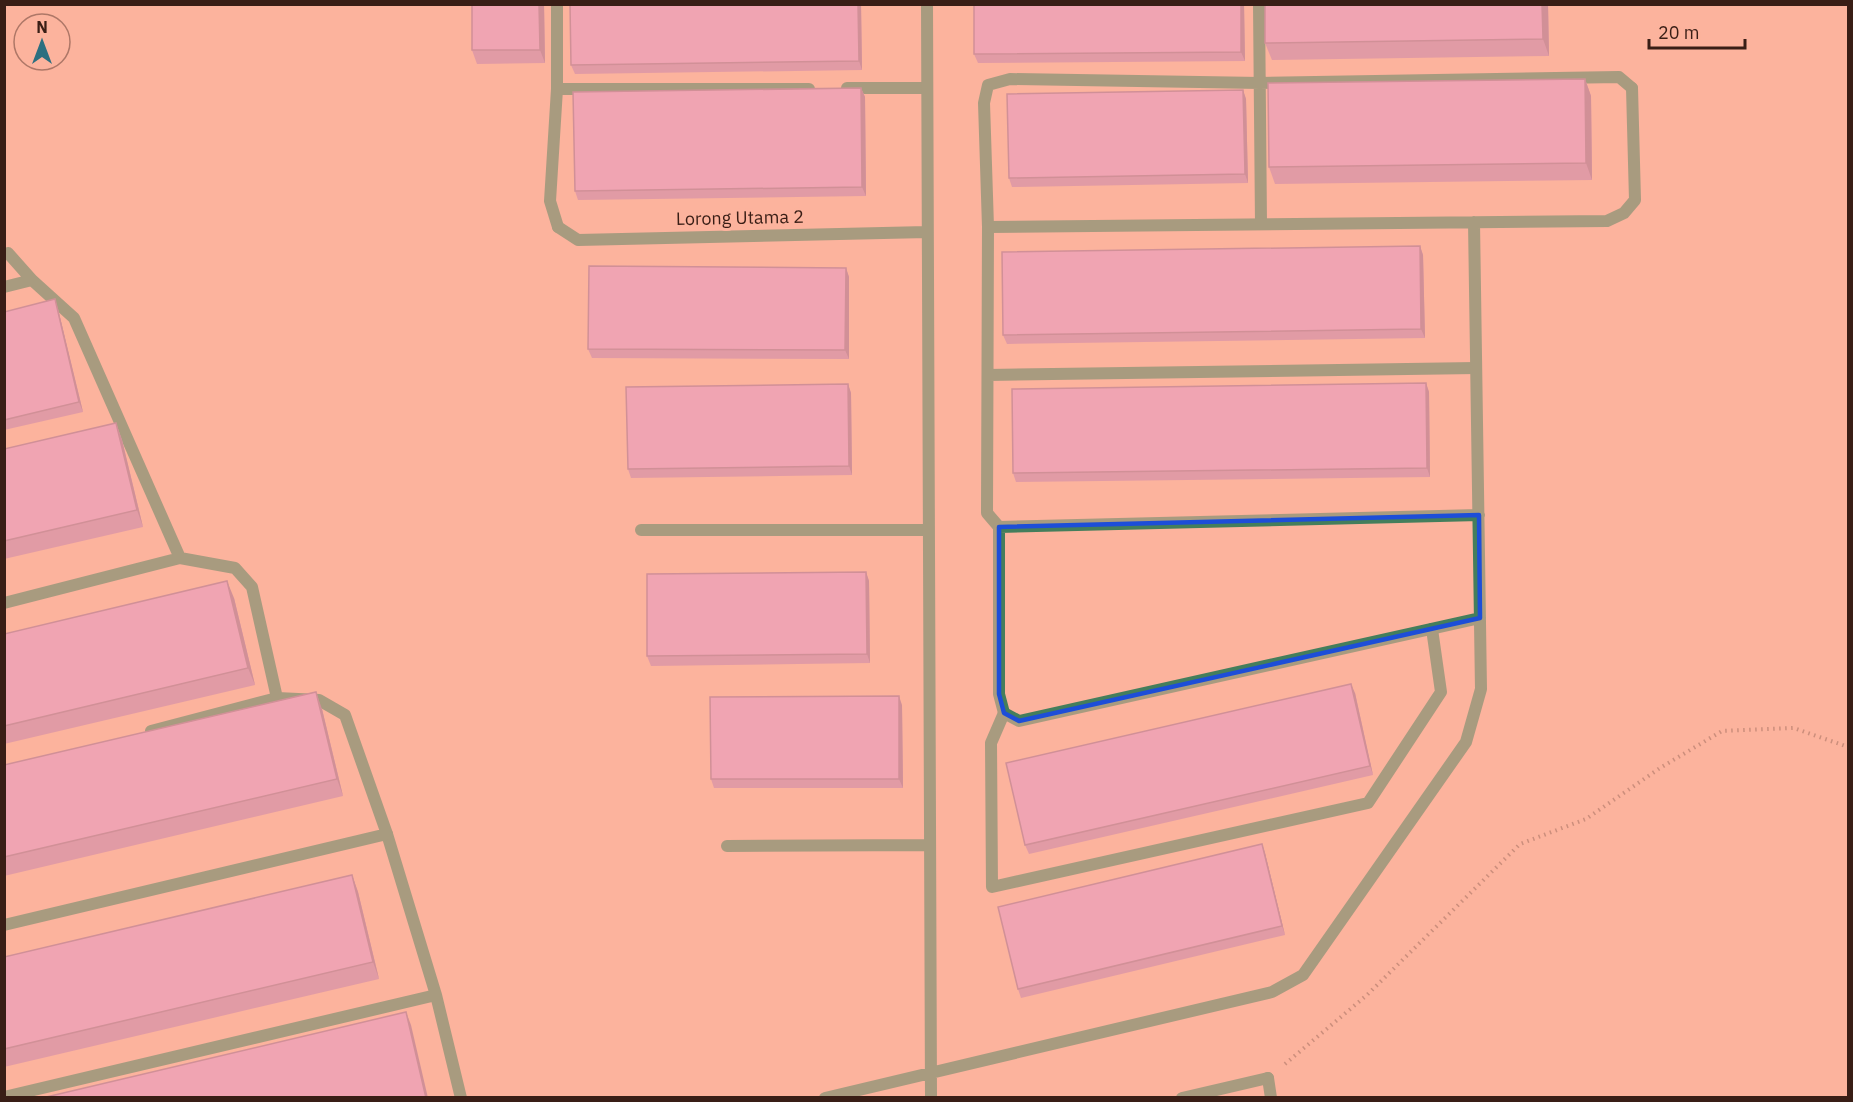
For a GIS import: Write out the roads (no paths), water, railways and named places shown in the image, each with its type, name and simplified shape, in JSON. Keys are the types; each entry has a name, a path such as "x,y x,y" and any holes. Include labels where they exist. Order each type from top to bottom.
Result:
{"street":[{"path":"557,4 557,89 927,88"},
{"path":"927,4 931,1098"},
{"path":"1259,4 1261,224"},
{"path":"988,228 1607,220 1624,213 1635,200 1632,88 1619,77 1260,83 1010,79 988,85 984,103 988,228 987,513 999,527 999,694 1004,713 991,743 992,886 1368,803 1441,692 1432,629"},
{"name":"Lorong Utama 2","path":"557,89 549,201 558,227 578,240 927,232"},
{"path":"825,1098 1272,992 1303,975 1466,742 1481,688 1474,222"},
{"path":"8,253 32,280 74,318 180,558"},
{"path":"4,287 32,280"},
{"path":"988,375 1476,368"},
{"path":"999,527 1479,515"},
{"path":"641,530 928,530"},
{"path":"4,603 180,558 235,568 252,587 277,698"},
{"path":"1004,713 1019,721 1480,618"},
{"path":"143,733 277,698 319,700 345,715 387,834 436,995 461,1098"},
{"path":"4,925 387,834"},
{"path":"727,846 930,845"},
{"path":"4,1098 436,995"},
{"path":"1182,1098 1268,1078 1271,1098"}]}
